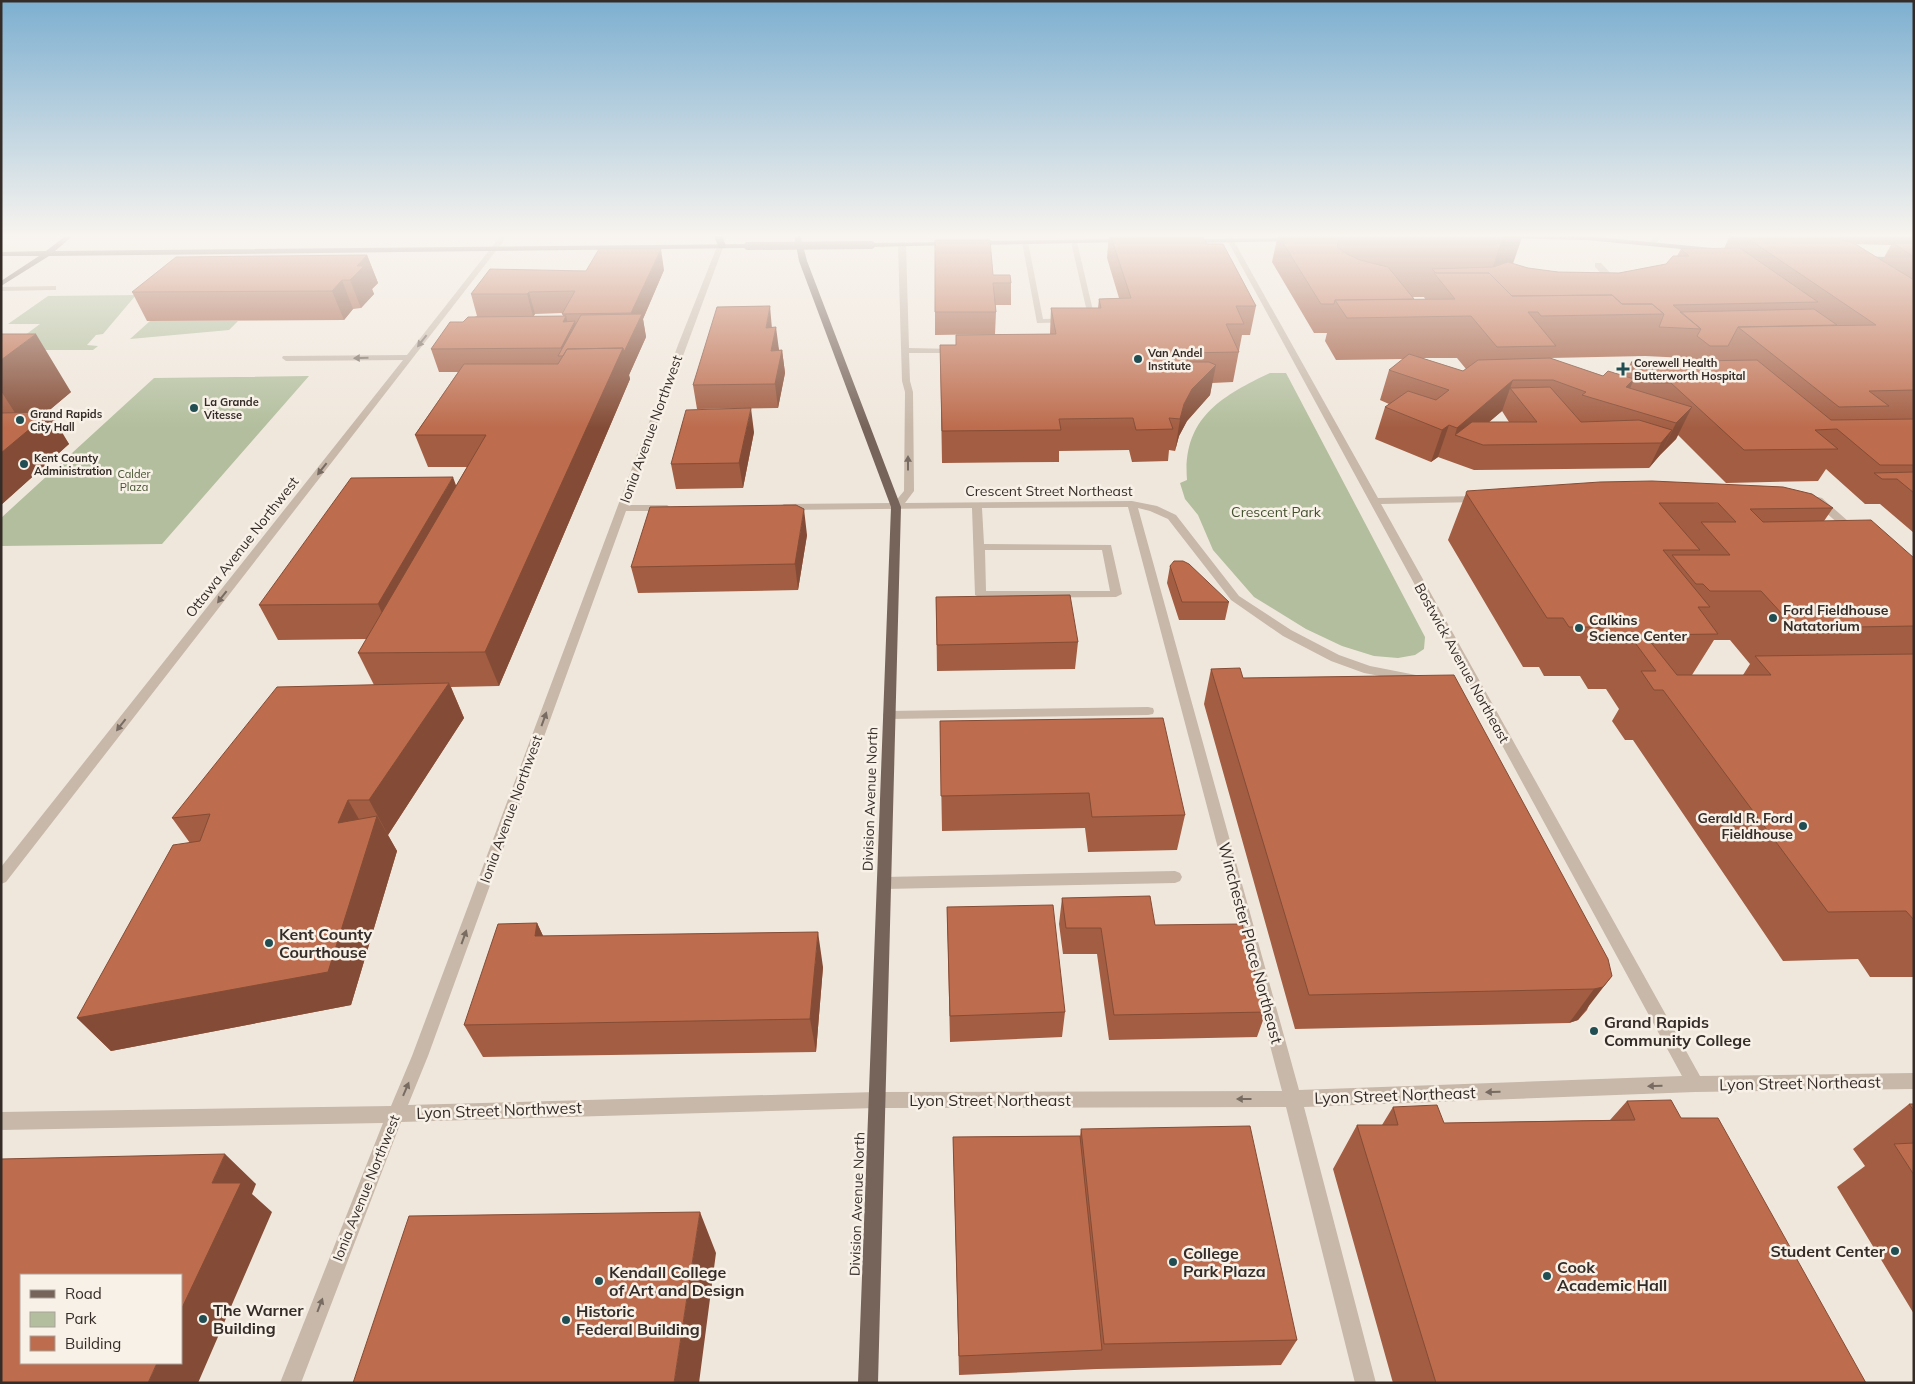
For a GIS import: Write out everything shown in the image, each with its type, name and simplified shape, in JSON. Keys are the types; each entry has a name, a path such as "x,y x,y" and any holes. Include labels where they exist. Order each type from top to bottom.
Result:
{"main road":[{"name":"Division Avenue North","path":"817,299 896,507 868,1383"}],"street":[{"name":"Ottawa Avenue Northwest","path":"1,878 456,299"},
{"name":"Ionia Avenue Northwest","path":"290,1383 420,1056 700,299"},
{"path":"896,507 908,491 909,392 906,381 904,299"},
{"path":"1036,299 1040,321 1079,320 1091,313 1088,299"},
{"name":"Bostwick Avenue Northeast","path":"1263,299 1374,501 1465,678 1695,1084"},
{"path":"905,350 966,351"},
{"path":"286,358 410,357"},
{"path":"1812,497 1861,538"},
{"path":"1374,501 1493,499"},
{"name":"Crescent Street Northeast","path":"773,508 1132,504 1154,508 1172,517 1235,598 1287,633 1335,658 1368,670 1408,678 1424,677"},
{"name":"Winchester Place Northeast","path":"1132,504 1293,1099 1366,1383"},
{"path":"977,506 981,595 1116,594 1107,547 979,547"},
{"path":"622,508 677,508"},
{"path":"889,715 1148,711"},
{"path":"884,883 1175,877"},
{"name":"Lyon Street Northeast","path":"876,1100 1293,1099 1695,1084 1914,1081"},
{"name":"Lyon Street Northwest","path":"1,1121 396,1114 876,1100"}],"green space":[{"path":"44,299 133,299 103,334 96,335 87,345 98,346 93,350 5,350 40,324 8,324"},
{"path":"150,321 238,321 229,330 130,339"},
{"name":"Crescent Park","path":"1270,373 1286,373 1425,637 1424,649 1415,655 1398,658 1374,656 1342,646 1306,629 1254,597 1213,550 1198,515 1185,499 1180,483 1187,480 1187,459 1191,441 1198,425 1208,412 1221,401"},
{"name":"Calder Plaza","path":"309,376 162,544 1,546 1,518 154,378"}],"building":[{"path":"571,299 638,299 631,313 562,314"},
{"path":"935,299 995,299 996,312 935,312"},
{"name":"Van Andel Institute","path":"1099,299 1252,299 1256,306 1236,306 1244,324 1226,324 1239,352 1184,353 1188,362 1209,362 1216,365 1192,389 1184,404 1180,419 1169,418 1173,429 1136,430 1133,418 1059,419 1061,430 942,431 940,345 956,345 956,335 1056,334 1051,308 1101,308"},
{"path":"1318,299 1414,299 1335,300 1334,304 1321,304"},
{"path":"1616,299 1813,299 1818,302 1673,305 1701,329 1659,327 1664,314 1652,304 1622,304"},
{"path":"1616,299 1622,304 1652,304 1664,314 1541,316 1538,312 1528,312 1556,346 1497,347 1471,316 1347,318 1335,300"},
{"path":"1837,299 1914,299 1914,390 1869,391 1889,406 1839,407 1738,327 1876,325"},
{"path":"770,306 766,328 776,327 771,351 782,350 775,384 693,385 717,307"},
{"path":"1814,309 1837,325 1738,327 1728,346 1710,346 1697,336 1701,329 1680,312"},
{"path":"642,314 624,352 623,348 567,349 563,356 558,356 581,315"},
{"path":"566,316 563,322 575,321 561,348 431,349 450,322 463,322 468,317"},
{"path":"1,334 36,334 1,360"},
{"path":"623,348 485,652 358,653 486,435 415,435 464,364 558,364 567,349"},
{"path":"1409,354 1463,371 1478,360 1550,358 1603,376 1608,371 1634,379 1626,387 1692,407 1676,423 1582,395 1586,392 1553,380 1513,380 1457,428 1449,425 1442,430 1385,407 1408,391 1436,400 1449,390 1389,370"},
{"path":"1757,360 1831,420 1914,419 1914,465 1880,465 1837,429 1815,430 1838,449 1744,450 1671,383 1653,383 1631,362"},
{"path":"1550,387 1581,422 1639,420 1672,430 1661,443 1483,445 1455,435 1472,422 1537,422 1510,388"},
{"path":"751,408 739,463 671,464 686,410"},
{"path":"50,412 1,453 1,413"},
{"path":"1914,472 1914,493 1897,479 1882,479 1874,473"},
{"path":"453,477 378,604 259,605 351,478"},
{"path":"1652,481 1783,487 1812,494 1833,508 1750,509 1763,522 1871,520 1914,558 1914,626 1795,628 1761,591 1710,591 1703,584 1696,584 1672,555 1730,555 1701,522 1736,522 1718,503 1659,503 1700,550 1663,550 1710,607 1698,607 1718,634 1645,635 1677,675 1771,675 1755,656 1914,654 1914,920 1906,911 1828,912 1663,690 1654,690 1641,671 1656,671 1633,640 1615,640 1606,627 1569,627 1563,618 1547,618 1466,493 1467,491 1600,482"},
{"path":"796,505 804,509 795,564 631,567 650,507"},
{"path":"1174,561 1183,561 1189,564 1229,602 1182,602 1170,566"},
{"path":"1070,595 1078,642 937,645 936,597"},
{"path":"1240,668 1243,678 1454,675 1608,959 1612,976 1603,987 1594,989 1309,995 1211,669"},
{"name":"Kent County Courthouse","path":"449,683 369,800 348,800 338,823 377,816 328,972 77,1018 173,845 200,841 210,814 172,818 277,687"},
{"path":"1163,718 1185,815 1092,817 1089,793 941,796 940,721"},
{"path":"1150,896 1155,925 1242,924 1266,1012 1114,1015 1101,928 1066,928 1062,898"},
{"path":"1053,905 1065,1012 950,1016 947,907"},
{"path":"537,923 535,936 818,932 810,1019 464,1025 498,924"},
{"name":"Cook Academic Hall","path":"1671,1100 1681,1118 1718,1118 1866,1383 1436,1383 1357,1125 1398,1125 1393,1107 1437,1105 1444,1123 1635,1120 1627,1101"},
{"path":"1909,1104 1914,1104 1914,1111"},
{"name":"College Park Plaza","path":"1250,1126 1297,1340 1104,1344 1081,1129"},
{"path":"1080,1136 1102,1350 959,1356 953,1137"},
{"path":"1914,1143 1914,1175 1894,1144"},
{"name":"The Warner Building","path":"225,1154 212,1183 241,1183 182,1308 182,1274 20,1274 20,1364 157,1364 148,1383 1,1383 1,1159"},
{"name":"Historic Federal Building","path":"700,1212 674,1383 353,1383 409,1216"}],"place":[{"name":"Van Andel Institute","path":"1138,359"},
{"name":"Corewell Health Butterworth Hospital","path":"1623,369"},
{"name":"La Grande Vitesse","path":"194,408"},
{"name":"Grand Rapids City Hall","path":"20,420"},
{"name":"Kent County Administration","path":"24,464"},
{"name":"Ford Fieldhouse Natatorium","path":"1773,618"},
{"name":"Calkins Science Center","path":"1579,628"},
{"name":"Gerald R. Ford Fieldhouse","path":"1803,826"},
{"name":"Kent County Courthouse","path":"269,943"},
{"name":"Grand Rapids Community College","path":"1594,1031"},
{"name":"Student Center","path":"1895,1251"},
{"name":"College Park Plaza","path":"1173,1262"},
{"name":"Cook Academic Hall","path":"1547,1276"},
{"name":"Kendall College of Art and Design","path":"599,1281"},
{"name":"The Warner Building","path":"203,1319"},
{"name":"Historic Federal Building","path":"566,1320"}]}
